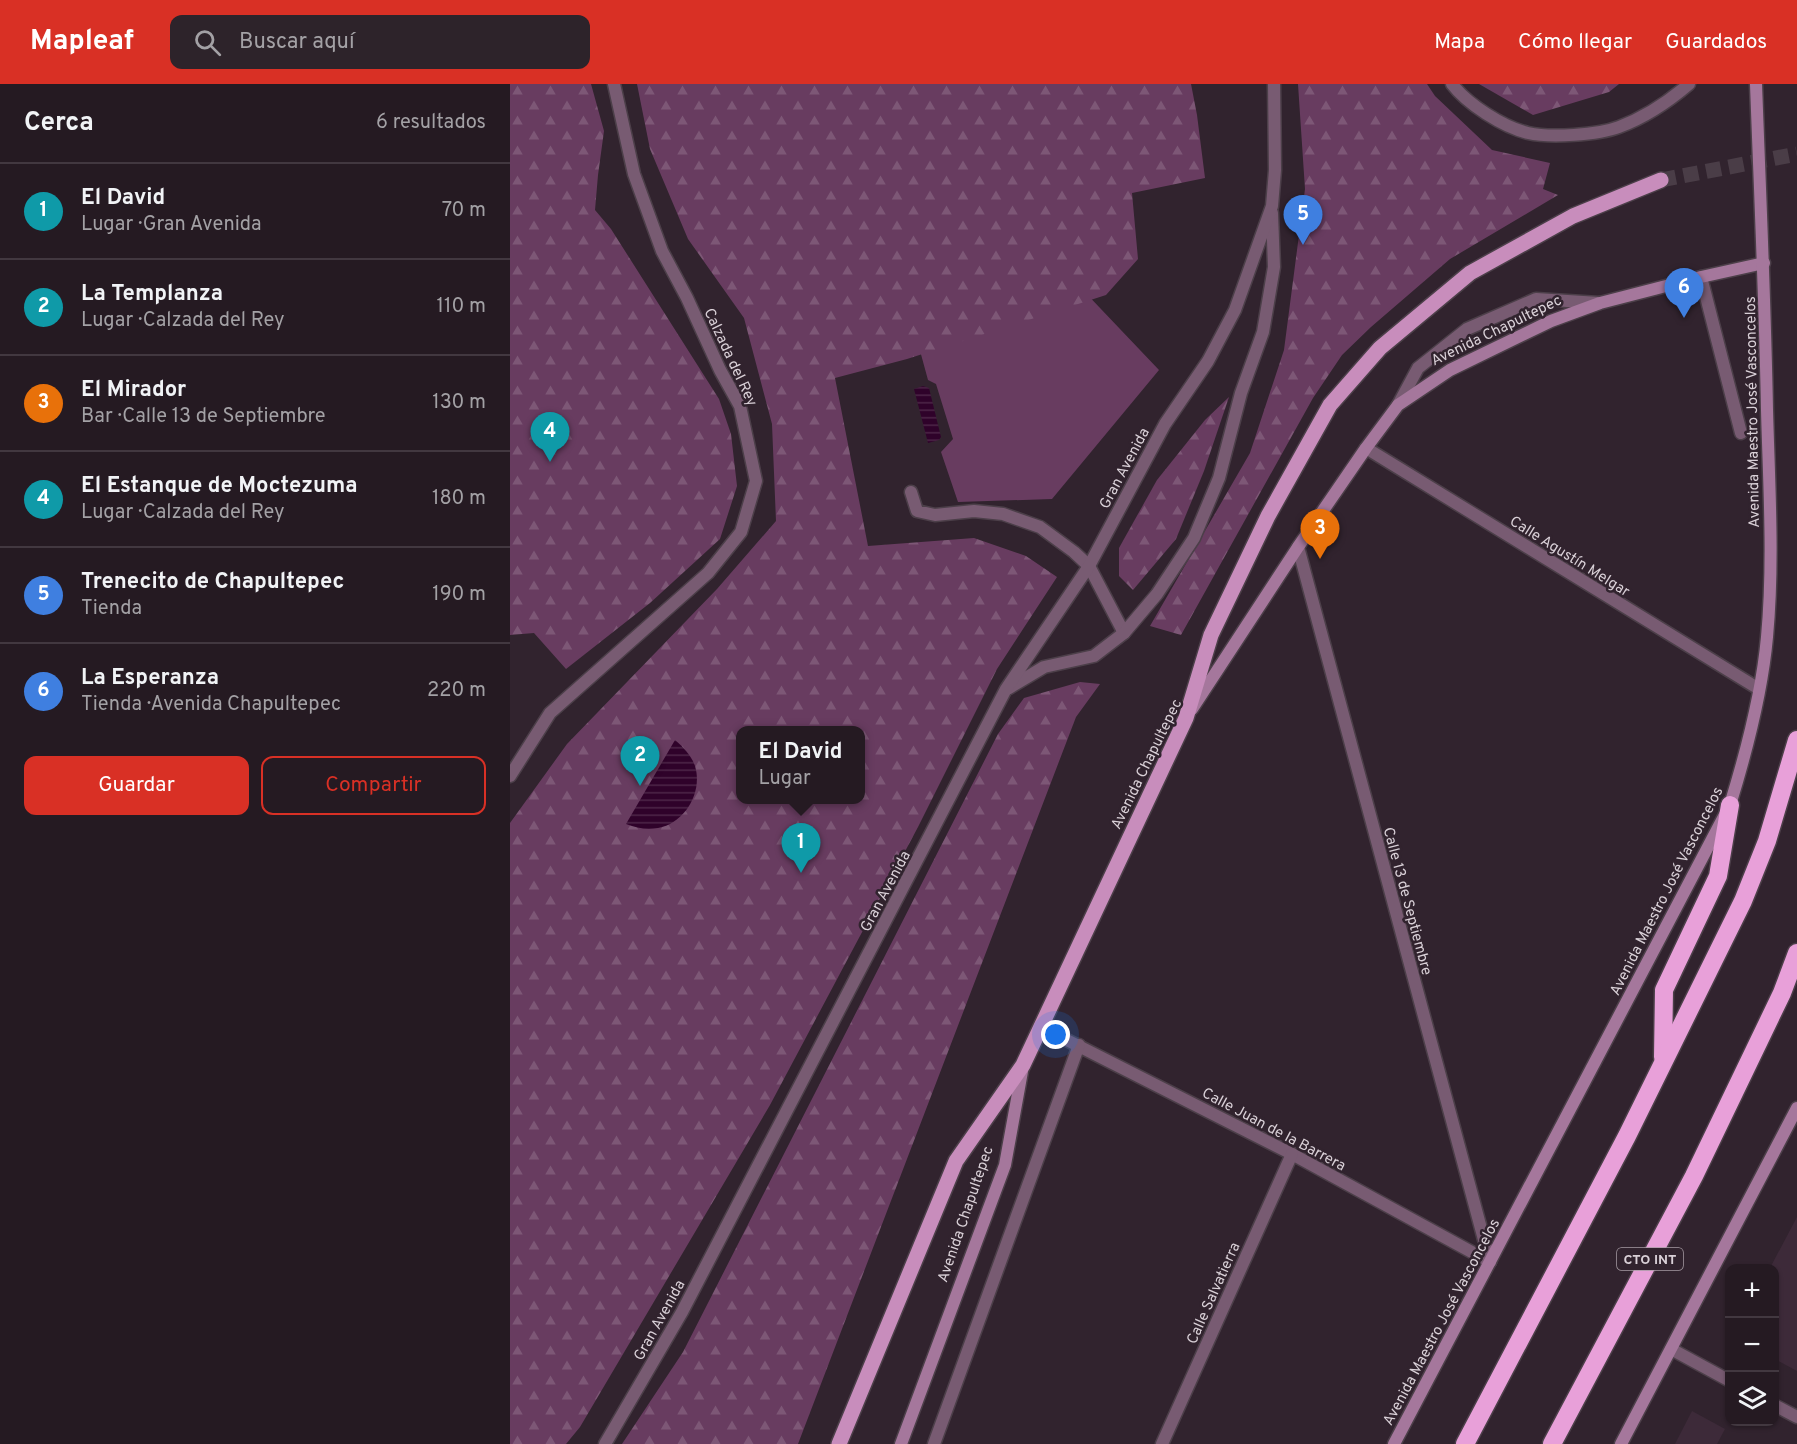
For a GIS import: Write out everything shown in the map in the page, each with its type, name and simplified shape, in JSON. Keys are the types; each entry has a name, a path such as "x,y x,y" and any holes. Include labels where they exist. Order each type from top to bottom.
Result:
{"highway":[{"path":"1465,1444 1627,1136 1747,891 1767,841 1797,740"},
{"path":"1663,1061 1664,990 1718,876 1730,805"},
{"name":"CTO INT","path":"1552,1444 1694,1176 1782,993 1797,953"}],"main road":[{"name":"Avenida Maestro José Vasconcelos","path":"1394,1444 1730,805 1745,757 1767,637 1770,576 1764,263 1756,84"},
{"path":"1186,718 1211,634 1268,516 1330,405 1380,348 1470,273 1573,216 1661,180"},
{"name":"Avenida Chapultepec","path":"901,1444 1005,1165 1023,1065 1186,718 1366,448 1398,405 1450,370 1551,321 1600,303 1764,263"},
{"path":"839,1444 956,1161 1023,1065"},
{"path":"1621,1444 1797,1108"}],"street":[{"name":"Calzada del Rey","path":"510,776 550,713 708,573 741,532 756,482 740,406 662,251 634,174 614,84"},
{"path":"1006,689 1044,667 1094,656 1124,633 1157,594 1194,538 1219,478 1241,393 1263,332 1274,267 1272,206 1275,170 1274,84"},
{"path":"1452,84 1461,97 1494,118 1527,133 1559,136 1617,128 1653,112 1689,84"},
{"name":"Gran Avenida","path":"605,1444 682,1312 1006,689 1089,566 1165,424 1208,361 1235,310 1272,206"},
{"path":"1701,277 1741,433"},
{"path":"1398,405 1418,368 1467,329 1536,299 1600,303"},
{"name":"Calle Agustín Melgar","path":"1366,448 1759,689"},
{"path":"911,492 917,511 935,515 974,511 1003,514 1040,527 1089,566 1124,633"},
{"name":"Calle 13 de Septiembre","path":"1298,547 1490,1262"},
{"name":"Calle Juan de la Barrera","path":"1041,1027 1292,1154 1490,1262"},
{"path":"934,1444 1079,1045"},
{"name":"Calle Salvatierra","path":"1162,1444 1292,1154"},
{"path":"1671,1350 1725,1378"},
{"path":"1779,1408 1797,1417"}],"shaded area":[{"path":"923,386 929,388 941,437 939,440 928,443 914,389"},
{"path":"675,740 686,751 695,766 696,786 690,805 676,820 658,828 649,829 626,824"},
{"path":"1797,1217 1797,1371 1779,1361 1779,1264 1772,1264"},
{"path":"1692,1411 1725,1429 1717,1444 1675,1444"}],"green space":[{"path":"510,84 591,84 604,131 595,210 611,229 719,399 731,434 737,486 720,539 650,603 566,669 534,633 510,635"},
{"path":"637,84 1191,84 1205,178 1132,193 1138,259 1106,295 907,359 835,378 868,546 974,538 1026,556 1057,577 997,669 918,827 770,1105 580,1427 566,1444 510,1444 510,823 567,744 717,589 776,521 772,424 744,318 688,239 650,149"},
{"path":"1298,84 1427,84 1435,96 1492,150 1550,163 1543,189 1558,195 1450,259 1342,355 1313,398 1181,635 1150,626 1250,453 1284,350 1305,189"},
{"path":"1479,84 1619,84 1609,92 1533,115"},
{"path":"1081,288 1159,370 1052,499 958,502 941,452 953,439 936,384 928,380 913,325"},
{"path":"1229,397 1204,471 1176,539 1133,590 1119,576 1119,548 1157,480 1205,420"},
{"path":"1080,682 1100,684 1076,717 798,1444 622,1444 683,1352 998,734 1024,698"}],"tunnel":[{"path":"1661,180 1797,154"}],"place":[{"name":"Trenecito de Chapultepec","path":"1303,245"},
{"name":"La Esperanza","path":"1684,318"},
{"name":"El Estanque de Moctezuma","path":"550,462"},
{"name":"El Mirador","path":"1320,559"},
{"name":"La Templanza","path":"640,786"},
{"name":"El David","path":"801,873"}]}
